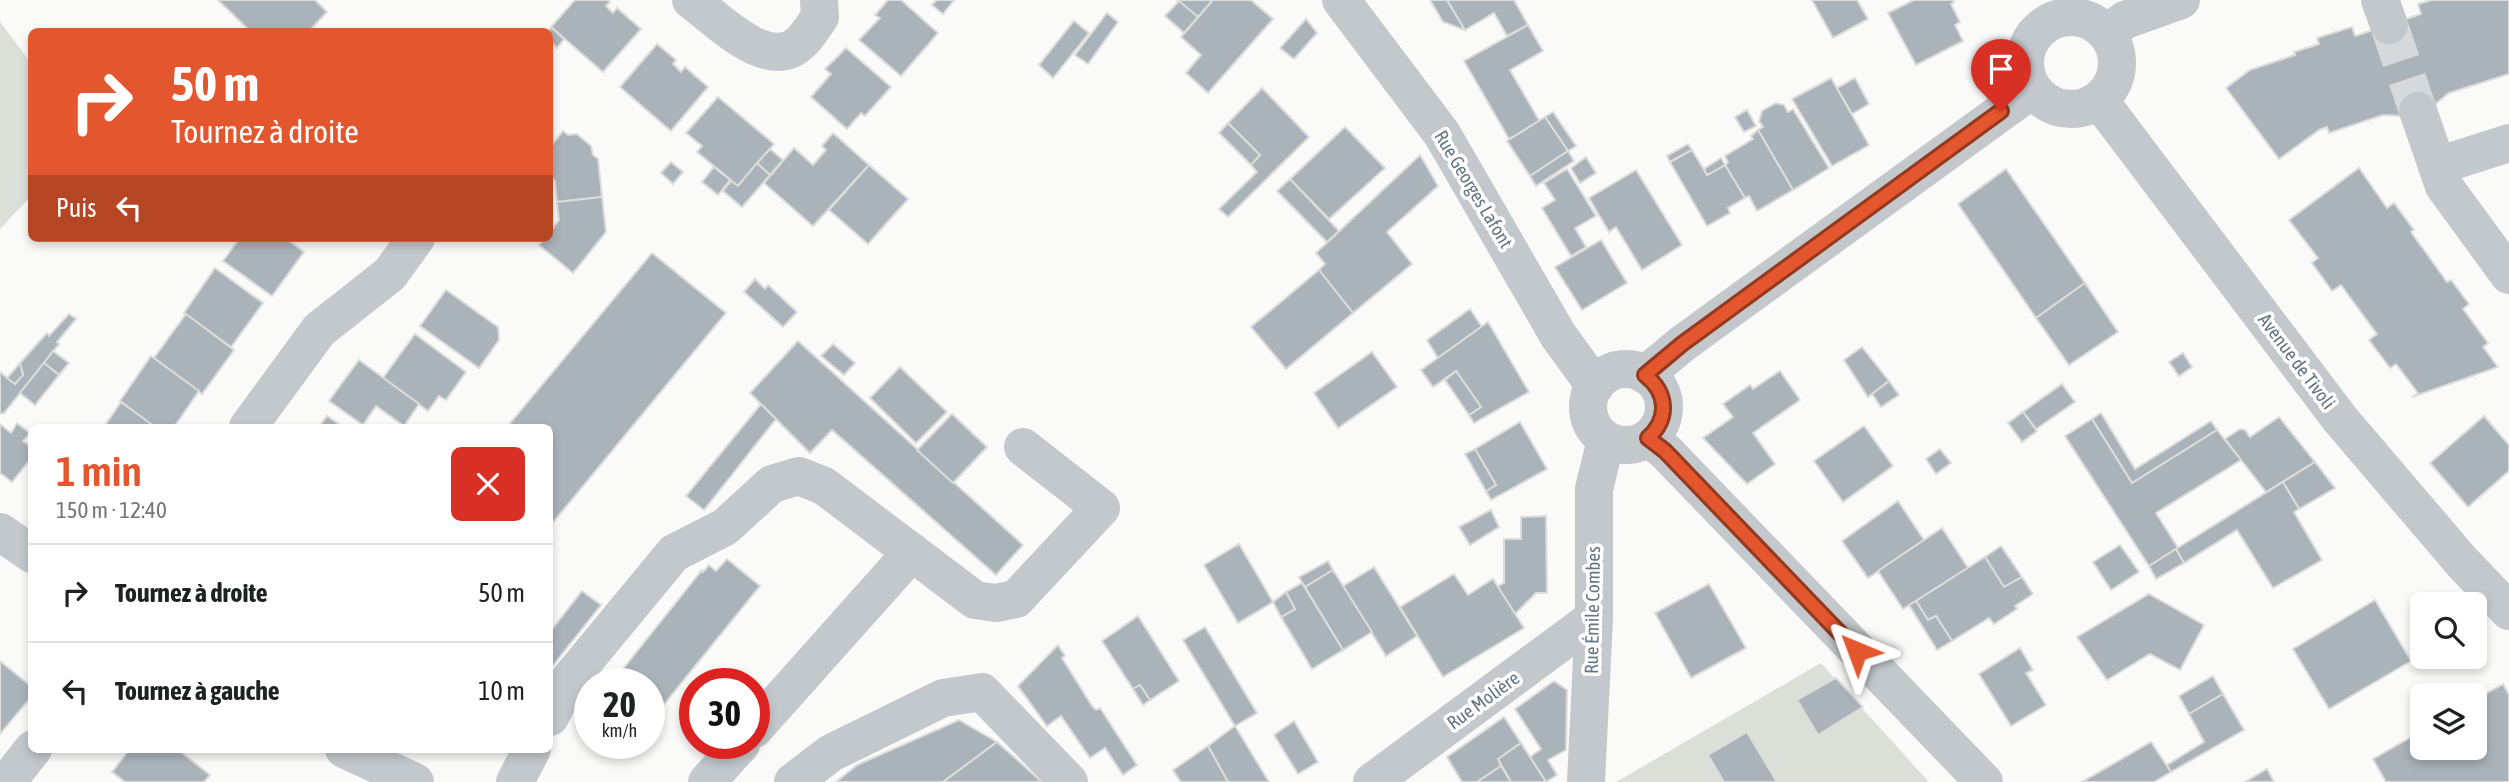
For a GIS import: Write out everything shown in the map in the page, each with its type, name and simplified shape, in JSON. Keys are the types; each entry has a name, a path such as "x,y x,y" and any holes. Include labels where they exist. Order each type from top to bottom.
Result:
{"street":[{"path":"691,0 757,49 776,53 799,45 820,17 819,0"},
{"name":"Rue Georges Lafont","path":"1341,0 1442,134 1558,335 1595,386"},
{"path":"2108,33 2125,20 2181,0"},
{"path":"2036,13 2056,19 2077,17 2097,24 2108,33 2118,61 2116,76 2099,100 2071,109 2057,107 2044,100 2033,89 2025,62 2034,35 2036,13"},
{"path":"1645,375 1682,344 2033,89"},
{"name":"Avenue de Tivoli","path":"2099,100 2340,419 2444,541 2509,611"},
{"path":"2418,111 2444,186 2509,275"},
{"path":"2437,166 2509,143"},
{"path":"250,424 319,330 390,274 413,242"},
{"path":"1635,370 1645,375 1662,393 1664,406 1657,430 1648,438 1627,446 1606,440 1590,421 1589,397 1595,386 1612,372 1635,370"},
{"path":"1648,438 1665,451 1984,782"},
{"name":"Rue Émile Combes","path":"1586,782 1594,618 1594,489 1606,440"},
{"path":"553,711 569,680 674,553 726,527 772,484 799,476 824,486 975,600 996,603 1016,599 1101,508 1023,447"},
{"path":"0,532 28,551"},
{"path":"770,711 912,552"},
{"name":"Rue Molière","path":"1372,782 1594,618"},
{"path":"793,782 831,753 943,698 982,692 1069,782"},
{"path":"7,782 30,753"},
{"path":"353,753 415,782"},
{"path":"514,782 530,753"},
{"path":"707,782 728,759"}],"shaded area":[{"path":"0,22 28,59 28,199 0,229"},
{"path":"1821,663 1929,782 1616,782"}],"building":[{"path":"218,0 315,0 327,12 312,28 247,28"},
{"path":"575,0 607,0 610,2 606,6 613,13 617,8 641,29 603,72 551,27"},
{"path":"888,0 901,0 938,33 901,76 859,40 880,18 875,15"},
{"path":"937,0 954,0 943,14 932,5"},
{"path":"1177,0 1213,0 1198,17"},
{"path":"1213,0 1251,0 1273,19 1208,93 1186,73 1201,55 1181,37"},
{"path":"1430,0 1447,0 1465,30 1443,22"},
{"path":"1447,0 1514,0 1528,25 1507,36 1494,13 1465,30"},
{"path":"1812,0 1857,0 1868,19 1833,38"},
{"path":"1914,0 1953,0 1951,4 1960,22 1955,25 1963,41 1916,65 1888,13"},
{"path":"2432,0 2509,0 2509,74 2449,93 2434,105 2429,90 2397,100 2402,116 2383,115 2329,133 2327,127 2279,159 2226,88 2250,70 2319,44 2317,38 2352,27 2355,36 2421,14 2418,4"},
{"path":"1179,1 1198,17 1184,33 1165,16"},
{"path":"1107,13 1118,22 1088,64 1075,55"},
{"path":"1306,19 1317,33 1294,59 1280,48"},
{"path":"1074,21 1089,33 1053,78 1039,65"},
{"path":"1528,25 1543,51 1510,70 1540,122 1509,139 1464,61"},
{"path":"553,29 564,39 557,48 553,44"},
{"path":"657,44 676,60 673,64 681,72 685,67 708,87 671,131 620,87"},
{"path":"846,48 891,87 865,116 861,113 847,129 811,97 831,74 825,69"},
{"path":"1831,78 1869,145 1832,166 1792,99"},
{"path":"1855,78 1869,104 1852,114 1837,88"},
{"path":"1262,88 1309,137 1228,217 1219,209 1257,172 1251,165 1260,155 1228,123"},
{"path":"718,97 774,144 738,186 697,152 702,146 686,133"},
{"path":"1776,103 1784,105 1788,112 1793,109 1829,168 1793,190 1758,130 1763,127 1759,121 1762,111"},
{"path":"1747,110 1756,126 1744,132 1735,117"},
{"path":"1553,112 1576,146 1568,151 1545,117"},
{"path":"1545,117 1568,151 1530,176 1507,141"},
{"path":"1228,123 1260,155 1251,165 1219,133"},
{"path":"1345,127 1385,168 1329,219 1290,179"},
{"path":"1758,130 1793,190 1757,211 1749,196 1745,198 1725,165 1728,163 1725,156 1753,139 1751,136"},
{"path":"563,131 568,135 577,134 591,146 593,155 598,159 602,197 557,202 553,179 553,143"},
{"path":"833,133 869,165 813,226 764,183 794,148 813,165 826,150 822,146"},
{"path":"1688,144 1692,150 1670,162 1667,156"},
{"path":"770,149 783,160 770,175 757,163"},
{"path":"1692,150 1707,175 1725,165 1745,198 1728,208 1730,213 1707,226 1670,162"},
{"path":"1568,151 1574,161 1536,186 1530,176"},
{"path":"1420,155 1438,186 1387,232 1412,264 1353,313 1319,270 1325,264 1316,253"},
{"path":"1586,157 1596,173 1580,183 1571,168"},
{"path":"1721,158 1725,165 1707,175 1704,169"},
{"path":"671,162 683,172 673,184 661,173"},
{"path":"757,163 770,175 742,207 723,191 731,181 738,186"},
{"path":"869,165 908,199 868,244 829,210"},
{"path":"714,167 730,180 718,195 702,182"},
{"path":"2359,168 2387,208 2394,203 2447,282 2451,280 2469,304 2463,309 2488,343 2483,347 2498,367 2412,397 2418,393 2396,364 2390,368 2369,340 2377,334 2341,285 2332,291 2312,263 2318,258 2289,220"},
{"path":"1567,169 1596,216 1575,228 1586,247 1571,256 1542,208 1555,200 1544,183"},
{"path":"2006,169 2085,283 2036,318 1958,204"},
{"path":"1636,170 1682,245 1642,270 1616,227 1609,232 1589,198"},
{"path":"1290,179 1339,231 1327,242 1277,191"},
{"path":"602,197 606,232 573,273 539,245 542,242 553,242 553,228 559,220 557,202"},
{"path":"1601,240 1627,283 1582,310 1555,267"},
{"path":"237,242 290,242 304,252 272,296 223,261"},
{"path":"652,253 726,313 553,522 553,424 510,424"},
{"path":"215,268 263,303 231,347 184,313"},
{"path":"1319,270 1353,313 1286,369 1251,327"},
{"path":"755,279 765,289 768,285 797,312 783,327 744,292"},
{"path":"2085,283 2118,332 2069,365 2036,318"},
{"path":"446,290 498,327 499,340 479,368 420,326"},
{"path":"1470,309 1482,327 1438,358 1427,340"},
{"path":"69,314 76,319 57,342 59,344 4,413 0,414 0,372 15,384 23,375 20,363 47,333 49,336"},
{"path":"186,314 234,350 202,394 154,358"},
{"path":"1488,322 1529,392 1474,423 1469,415 1481,407 1456,371 1433,387 1421,370"},
{"path":"415,334 466,372 446,400 439,396 428,411 383,378"},
{"path":"798,341 1023,545 996,575 832,430 810,453 750,393"},
{"path":"833,344 855,363 844,375 821,356"},
{"path":"1862,347 1889,381 1868,397 1844,360"},
{"path":"53,351 69,363 59,375 44,363"},
{"path":"1372,352 1397,387 1338,428 1314,393"},
{"path":"2183,353 2192,367 2179,376 2169,362"},
{"path":"151,356 199,391 176,424 151,424 120,401"},
{"path":"359,360 419,404 405,424 401,424 376,406 362,424 329,401"},
{"path":"20,363 23,375 15,384 7,378"},
{"path":"44,363 59,375 35,405 20,393"},
{"path":"900,367 947,412 916,443 870,398"},
{"path":"1456,371 1481,407 1469,415 1445,380"},
{"path":"1780,371 1800,400 1753,433 1775,464 1747,484 1703,438 1733,417 1723,404 1750,385 1753,389"},
{"path":"1889,381 1899,395 1881,407 1872,394"},
{"path":"2062,384 2075,402 2036,429 2023,412"},
{"path":"121,402 151,424 106,424"},
{"path":"761,404 776,419 704,510 686,496"},
{"path":"2023,412 2037,431 2022,442 2008,423"},
{"path":"2101,413 2135,469 2211,421 2217,430 2132,483 2092,419"},
{"path":"952,414 987,447 953,483 917,450"},
{"path":"327,416 339,424 321,424"},
{"path":"2484,416 2509,445 2509,471 2468,507 2430,463"},
{"path":"2279,417 2315,462 2266,492 2225,439 2240,429 2245,430 2250,437"},
{"path":"2092,419 2132,483 2217,430 2241,460 2156,513 2178,548 2149,566 2065,436"},
{"path":"1520,422 1547,469 1491,500 1486,491 1496,485 1475,449"},
{"path":"17,423 28,431 23,441 28,445 28,462 12,482 0,473 0,424 11,433"},
{"path":"1864,426 1893,466 1843,502 1814,461"},
{"path":"1475,449 1496,485 1486,491 1465,454"},
{"path":"1940,449 1951,463 1936,474 1926,459"},
{"path":"2315,462 2335,488 2299,509 2283,482"},
{"path":"2283,482 2299,509 2294,512 2322,560 2273,588 2237,530 2184,563 2176,549"},
{"path":"1898,501 1924,540 1868,578 1842,541"},
{"path":"1491,510 1499,527 1470,545 1459,527"},
{"path":"1546,516 1547,593 1536,593 1515,614 1497,587 1504,583 1504,539 1521,539 1521,517"},
{"path":"1942,528 1968,568 1903,609 1878,571"},
{"path":"1239,544 1273,602 1238,623 1204,565"},
{"path":"2120,545 2139,572 2111,590 2093,562"},
{"path":"2001,546 2022,577 2004,587 1985,557"},
{"path":"2176,549 2184,563 2156,579 2149,566"},
{"path":"1985,557 2004,587 2022,577 2033,594 2015,606 2017,609 1994,624 1989,618 1952,641 1936,616 1928,620 1916,601"},
{"path":"727,559 760,586 694,668 679,668 679,686 665,703 665,668 624,668 702,570 703,572 709,565 716,571"},
{"path":"1328,561 1333,570 1305,587 1299,577"},
{"path":"1374,567 1417,636 1386,656 1343,586"},
{"path":"1333,570 1372,632 1343,650 1305,587"},
{"path":"1454,574 1468,595 1493,579 1524,628 1443,677 1400,607"},
{"path":"1302,583 1343,650 1312,669 1281,617 1295,609 1286,592"},
{"path":"1709,584 1746,648 1691,678 1655,613"},
{"path":"582,591 601,605 553,665 553,628"},
{"path":"1286,592 1295,609 1281,617 1273,602"},
{"path":"2149,594 2204,625 2180,670 2150,654 2107,680 2077,637"},
{"path":"2375,600 2410,662 2329,709 2293,649"},
{"path":"1916,601 1928,620 1936,616 1952,641 1937,650 1909,605"},
{"path":"1138,616 1179,681 1150,700 1140,685 1133,689 1102,641"},
{"path":"1205,627 1257,713 1235,726 1183,640"},
{"path":"1058,645 1065,656 1062,658 1092,706 1096,710 1100,708 1137,765 1123,775 1105,748 1090,758 1061,716 1047,726 1018,686"},
{"path":"2020,648 2033,670 2026,673 2046,705 2011,726 1979,674"},
{"path":"0,661 28,684 28,701 0,734"},
{"path":"2213,676 2223,694 2189,714 2179,696"},
{"path":"1836,678 1863,707 1818,735 1797,700"},
{"path":"1554,681 1567,690 1566,750 1548,760 1557,775 1546,782 1530,757 1541,749 1515,709"},
{"path":"2503,684 2509,695 2509,782 2386,782 2373,759 2410,738 2410,760 2487,760 2487,693"},
{"path":"1140,685 1150,700 1143,705 1133,689"},
{"path":"2223,694 2244,730 2171,772 2167,765 2204,742 2189,714"},
{"path":"1504,717 1521,743 1498,759 1501,766 1477,782 1462,782 1447,757"},
{"path":"959,720 997,742 943,782 836,782 857,765"},
{"path":"1294,721 1318,762 1298,774 1274,735"},
{"path":"1235,726 1269,782 1228,782 1208,746"},
{"path":"1747,732 1777,782 1724,782 1708,755"},
{"path":"997,742 1042,782 943,782"},
{"path":"2151,742 2171,772 2154,782 2082,782"},
{"path":"1521,743 1546,782 1511,782 1498,759"},
{"path":"1208,746 1228,782 1181,782 1173,770"},
{"path":"127,753 182,753 210,775 204,782 125,782 112,772"},
{"path":"1501,766 1511,782 1477,782"},
{"path":"2267,769 2274,782 2245,782"}],"tunnel":[{"path":"2389,25 2418,111"}],"route":[{"path":"1857,651 1665,451 1648,438 1657,430 1664,406 1662,393 1645,375 1682,344 2001,111"}]}
